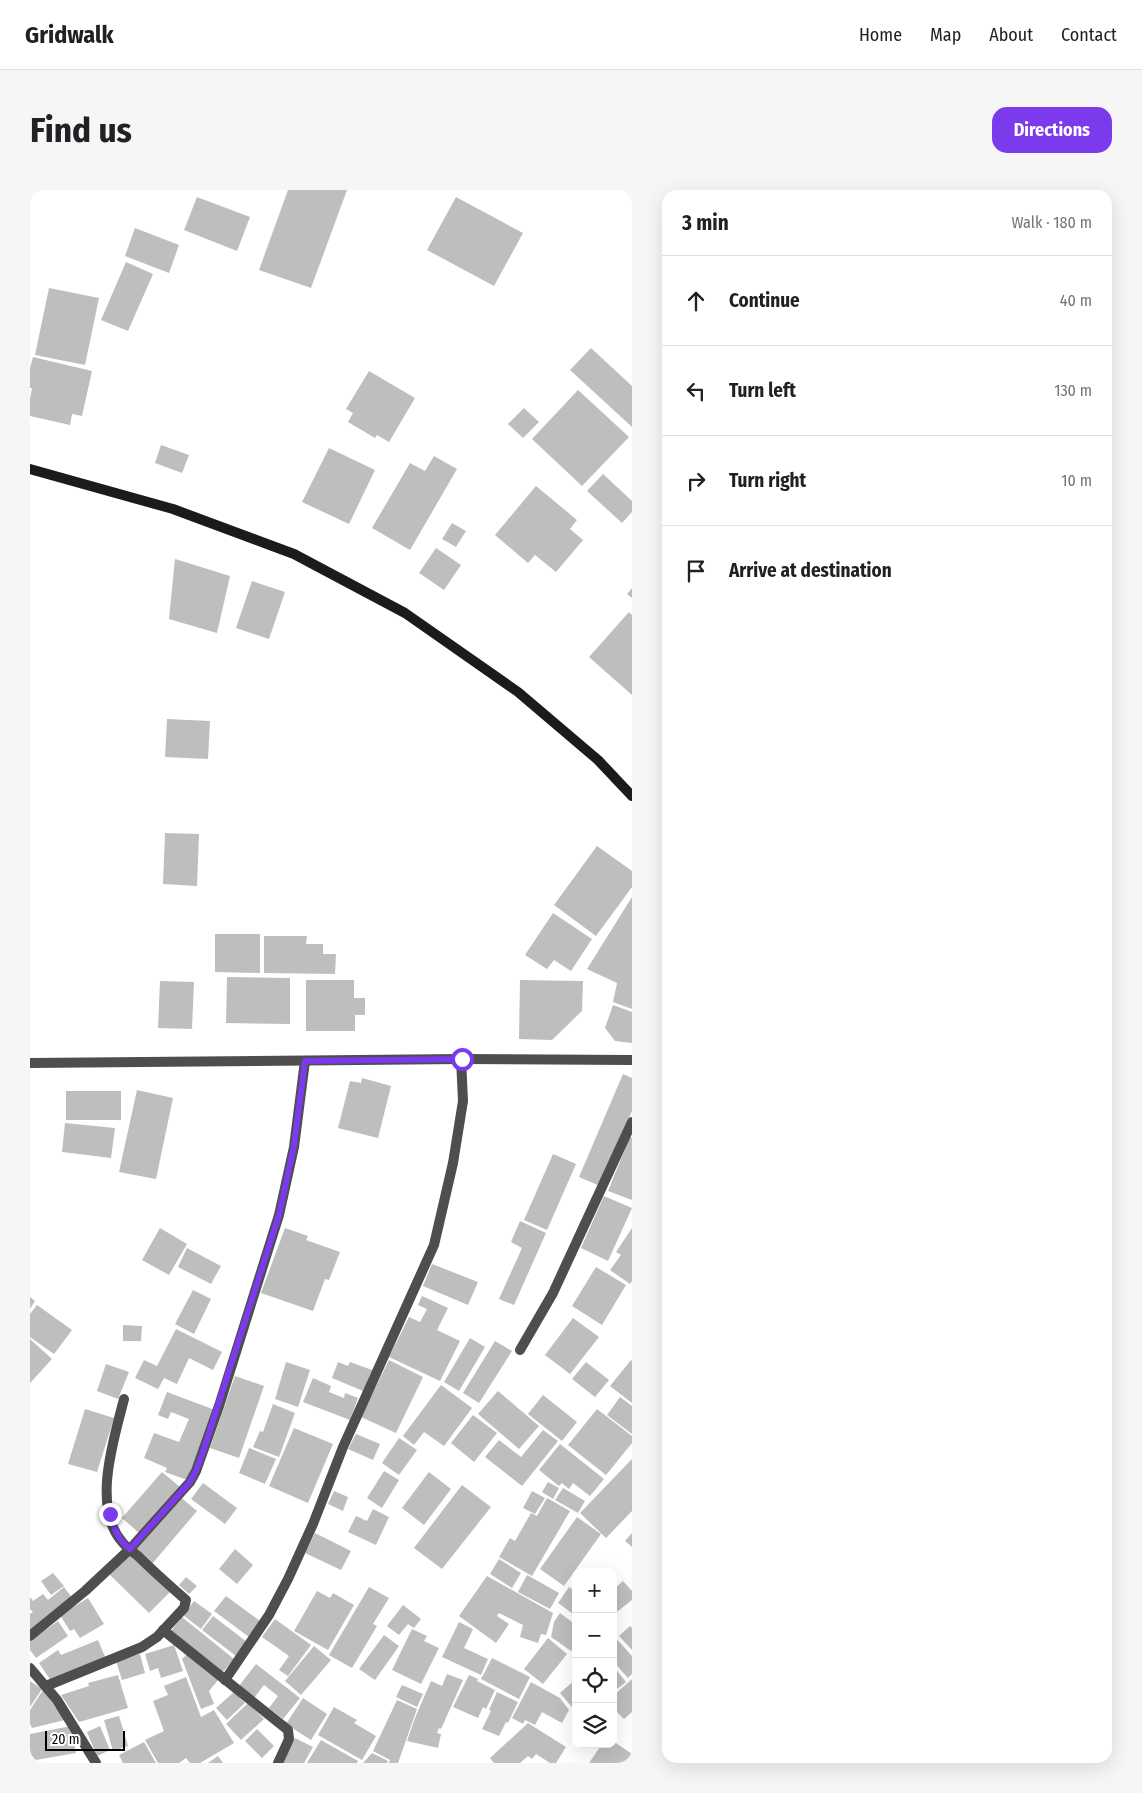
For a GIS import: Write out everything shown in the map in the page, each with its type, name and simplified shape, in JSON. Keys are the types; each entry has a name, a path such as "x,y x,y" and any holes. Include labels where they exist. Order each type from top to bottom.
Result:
{"street":[{"path":"30,469 173,510 294,554 396,609 518,692 598,760 632,796"},
{"path":"225,1680 269,1615 288,1579 313,1524 343,1448 434,1245 463,1101 462,1059"},
{"path":"30,1063 462,1059 632,1060"},
{"path":"30,1636 85,1591 130,1549 190,1482 196,1471 279,1215 294,1146 305,1061"},
{"path":"520,1350 553,1293 632,1122"},
{"path":"46,1686 142,1647 157,1637 184,1608 186,1600 123,1543 115,1531 106,1497 107,1470 124,1399"},
{"path":"163,1630 288,1730 289,1739 278,1763"},
{"path":"30,1668 57,1700 96,1763"}],"building":[{"path":"288,190 347,190 311,288 259,270"},
{"path":"197,197 250,217 237,251 184,230"},
{"path":"456,197 523,233 494,286 427,250"},
{"path":"135,228 179,245 169,273 125,256"},
{"path":"126,262 153,274 128,331 101,320"},
{"path":"49,288 99,298 85,365 35,355"},
{"path":"591,348 632,386 632,427 570,370"},
{"path":"33,357 92,371 82,416 72,414 70,425 30,416 32,388 30,388 30,368"},
{"path":"369,371 415,398 389,442 377,435 375,438 348,422 353,413 346,409"},
{"path":"578,390 629,437 582,486 532,439"},
{"path":"524,408 539,422 523,438 508,424"},
{"path":"161,445 189,455 182,473 155,463"},
{"path":"329,448 375,470 349,524 302,502"},
{"path":"434,456 457,469 410,550 372,528 410,463 425,471"},
{"path":"603,474 632,501 632,512 622,523 587,491"},
{"path":"536,486 577,520 570,529 583,540 556,572 535,555 528,563 495,535"},
{"path":"452,523 466,531 456,547 442,539"},
{"path":"436,548 461,565 444,590 419,573"},
{"path":"175,559 230,576 217,633 169,619"},
{"path":"252,581 285,592 269,639 236,628"},
{"path":"632,588 632,598 627,594"},
{"path":"629,612 632,615 632,695 589,657"},
{"path":"167,719 210,721 208,759 165,757"},
{"path":"165,833 199,834 197,886 163,884"},
{"path":"597,846 632,871 632,887 596,936 554,905"},
{"path":"632,897 632,1009 613,1002 617,983 587,969"},
{"path":"553,913 592,939 571,971 554,960 547,969 525,955"},
{"path":"215,934 260,934 260,973 215,972"},
{"path":"264,936 307,936 306,944 323,944 323,954 336,954 335,974 264,973"},
{"path":"227,977 290,978 290,1024 226,1023"},
{"path":"306,980 354,980 354,998 365,998 365,1015 355,1015 355,1031 306,1031"},
{"path":"520,980 583,981 582,1011 552,1040 519,1039"},
{"path":"160,981 194,982 192,1029 158,1028"},
{"path":"613,1005 632,1012 632,1043 615,1041 605,1028"},
{"path":"623,1074 632,1078 632,1111 600,1186 579,1177"},
{"path":"362,1078 391,1086 378,1138 338,1128 350,1081 361,1083"},
{"path":"137,1090 173,1098 156,1179 119,1172"},
{"path":"66,1091 121,1091 121,1120 66,1120"},
{"path":"65,1123 115,1128 111,1158 62,1152"},
{"path":"630,1137 632,1138 632,1200 608,1191"},
{"path":"553,1154 576,1164 547,1230 524,1220"},
{"path":"604,1196 632,1208 608,1261 581,1248"},
{"path":"520,1221 546,1233 514,1305 499,1299 522,1248 511,1242"},
{"path":"160,1228 187,1244 169,1275 142,1260"},
{"path":"285,1228 308,1236 306,1240 340,1252 329,1280 325,1279 313,1311 261,1293"},
{"path":"632,1228 632,1281 630,1284 610,1270 621,1255 616,1252"},
{"path":"187,1248 221,1266 211,1284 178,1267"},
{"path":"432,1264 478,1282 468,1305 423,1286"},
{"path":"596,1267 626,1285 602,1325 572,1306"},
{"path":"193,1290 211,1299 194,1334 175,1324"},
{"path":"422,1296 448,1308 437,1330 460,1341 440,1381 389,1357 409,1317 420,1322 427,1309 418,1305"},
{"path":"30,1297 35,1301 30,1309"},
{"path":"37,1305 72,1330 54,1354 30,1337 30,1314"},
{"path":"573,1318 599,1337 570,1374 545,1355"},
{"path":"123,1325 142,1326 141,1341 123,1341"},
{"path":"176,1329 222,1352 213,1370 189,1358 177,1384 164,1378 158,1389 135,1378 144,1360 157,1366"},
{"path":"470,1338 485,1347 459,1391 444,1382"},
{"path":"30,1339 52,1359 30,1383"},
{"path":"495,1341 512,1351 479,1403 463,1393"},
{"path":"389,1360 423,1377 396,1433 361,1417"},
{"path":"632,1361 632,1403 610,1386"},
{"path":"286,1362 310,1370 298,1407 275,1399"},
{"path":"338,1362 348,1366 350,1362 372,1370 363,1391 332,1378"},
{"path":"586,1362 609,1380 595,1397 572,1379"},
{"path":"106,1364 129,1372 118,1399 97,1391"},
{"path":"235,1376 264,1386 239,1458 210,1448"},
{"path":"313,1378 331,1386 329,1392 344,1398 345,1393 358,1398 350,1420 303,1402"},
{"path":"441,1385 472,1408 444,1446 424,1432 414,1445 403,1436"},
{"path":"498,1391 539,1426 519,1449 478,1414"},
{"path":"167,1392 215,1410 187,1480 165,1472 167,1468 144,1458 154,1433 179,1442 189,1419 171,1412 168,1419 158,1415"},
{"path":"543,1395 577,1422 562,1441 528,1414"},
{"path":"620,1397 632,1406 632,1434 607,1415"},
{"path":"273,1404 295,1413 279,1457 253,1447 260,1431 263,1432"},
{"path":"85,1409 114,1418 97,1472 68,1464"},
{"path":"597,1409 632,1436 632,1443 606,1475 568,1445"},
{"path":"473,1415 497,1433 474,1462 451,1443"},
{"path":"294,1428 333,1444 308,1503 269,1486"},
{"path":"543,1430 558,1441 522,1486 485,1457 499,1440 521,1457"},
{"path":"356,1434 380,1444 373,1460 348,1449"},
{"path":"399,1438 417,1450 399,1475 382,1463"},
{"path":"560,1444 604,1479 590,1496 573,1483 569,1489 562,1483 559,1486 539,1470"},
{"path":"249,1448 276,1459 265,1484 239,1473"},
{"path":"632,1459 632,1511 606,1538 580,1513"},
{"path":"384,1471 399,1480 382,1508 367,1498"},
{"path":"162,1472 180,1487 139,1533 122,1518"},
{"path":"429,1472 451,1489 424,1525 402,1508"},
{"path":"548,1482 559,1488 553,1499 542,1492"},
{"path":"203,1483 237,1508 225,1524 191,1499"},
{"path":"462,1485 491,1507 442,1569 414,1548"},
{"path":"563,1488 585,1501 578,1513 555,1500"},
{"path":"334,1491 348,1497 343,1511 328,1504"},
{"path":"532,1491 545,1498 535,1514 523,1508"},
{"path":"179,1496 197,1511 152,1564 134,1550"},
{"path":"547,1498 570,1511 532,1576 499,1557 510,1538 515,1541 531,1513 537,1516"},
{"path":"373,1509 389,1517 376,1545 348,1532 356,1516 367,1521"},
{"path":"577,1517 601,1534 577,1568 572,1568 572,1575 564,1586 540,1569"},
{"path":"315,1533 351,1551 341,1570 305,1553"},
{"path":"632,1533 632,1547 625,1541"},
{"path":"235,1549 253,1565 237,1584 219,1569"},
{"path":"129,1552 170,1592 149,1613 108,1573"},
{"path":"499,1559 521,1573 512,1588 490,1574"},
{"path":"53,1573 64,1586 51,1595 41,1581"},
{"path":"527,1575 559,1593 550,1609 518,1592"},
{"path":"487,1576 553,1613 546,1635 541,1634 538,1643 520,1637 523,1625 499,1613 497,1616 509,1624 496,1643 459,1616"},
{"path":"186,1577 197,1586 189,1594 179,1585"},
{"path":"623,1581 632,1591 632,1600 617,1612 617,1586"},
{"path":"64,1587 73,1599 30,1633 30,1614 33,1612 30,1609 30,1597 33,1601 43,1594 48,1600"},
{"path":"369,1587 389,1598 373,1624 377,1626 352,1668 329,1655"},
{"path":"569,1587 572,1589 572,1613 558,1603"},
{"path":"317,1591 330,1598 333,1593 354,1605 328,1650 294,1631"},
{"path":"226,1596 260,1621 249,1637 214,1611"},
{"path":"88,1598 104,1624 80,1638 74,1629 70,1631 60,1615"},
{"path":"194,1601 212,1614 201,1629 183,1615"},
{"path":"403,1605 421,1619 414,1628 408,1624 399,1635 387,1626"},
{"path":"560,1613 572,1622 571,1651 551,1637 554,1622"},
{"path":"213,1616 247,1642 236,1656 202,1630"},
{"path":"182,1617 234,1659 222,1673 171,1631"},
{"path":"275,1619 311,1645 288,1676 279,1670 289,1656 262,1637"},
{"path":"58,1621 68,1636 36,1658 30,1650 30,1641"},
{"path":"459,1622 473,1629 464,1648 488,1659 481,1675 442,1657"},
{"path":"630,1626 632,1628 632,1650 619,1636"},
{"path":"412,1629 427,1636 424,1641 439,1648 421,1684 392,1670"},
{"path":"384,1635 399,1646 375,1680 359,1669"},
{"path":"548,1638 567,1654 543,1684 524,1669"},
{"path":"617,1639 632,1656 632,1674 628,1678 617,1666"},
{"path":"98,1640 106,1659 51,1681 39,1663 58,1650 61,1655"},
{"path":"174,1645 183,1671 161,1678 158,1668 150,1671 145,1654"},
{"path":"314,1646 331,1660 301,1695 285,1681"},
{"path":"188,1653 219,1679 209,1691 214,1704 201,1709 182,1659"},
{"path":"140,1654 145,1673 122,1680 116,1661"},
{"path":"492,1658 530,1677 519,1699 481,1679"},
{"path":"256,1664 300,1698 283,1719 269,1708 278,1696 264,1685 254,1698 239,1686"},
{"path":"617,1671 626,1682 617,1689"},
{"path":"447,1674 463,1680 441,1729 439,1728 437,1733 441,1734 438,1748 407,1741 431,1681 442,1686"},
{"path":"118,1675 128,1708 79,1722 61,1695 89,1686 88,1683"},
{"path":"469,1675 495,1690 486,1709 483,1707 478,1718 453,1707"},
{"path":"186,1677 201,1717 214,1710 234,1743 200,1763 190,1763 186,1758 179,1763 158,1763 145,1740 164,1731 153,1701 168,1695 164,1686"},
{"path":"632,1679 632,1712 624,1719 617,1712 617,1692"},
{"path":"30,1681 42,1689 30,1707"},
{"path":"531,1682 560,1698 569,1710 562,1723 542,1712 535,1725 525,1720 523,1724 512,1718"},
{"path":"572,1682 572,1707 560,1693"},
{"path":"402,1685 423,1694 417,1707 396,1697"},
{"path":"43,1690 65,1720 32,1728 30,1724 30,1710"},
{"path":"234,1692 245,1703 227,1720 216,1708"},
{"path":"497,1692 518,1702 508,1723 506,1722 499,1736 482,1729 491,1711 489,1710"},
{"path":"303,1698 327,1714 311,1740 286,1724"},
{"path":"397,1700 417,1709 398,1763 389,1763 390,1760 373,1751"},
{"path":"248,1703 264,1719 241,1740 226,1724"},
{"path":"334,1707 357,1720 354,1723 376,1736 362,1760 318,1735"},
{"path":"119,1716 128,1746 113,1751 104,1720"},
{"path":"528,1723 566,1747 556,1763 550,1763 536,1754 532,1759 528,1756 520,1763 494,1763 490,1758"},
{"path":"71,1726 76,1753 30,1761 30,1734"},
{"path":"100,1726 110,1750 97,1756 87,1732"},
{"path":"257,1729 274,1746 262,1758 245,1741"},
{"path":"295,1738 313,1747 304,1763 281,1763"},
{"path":"321,1740 358,1761 357,1763 307,1763"},
{"path":"144,1742 156,1763 123,1763 119,1755"},
{"path":"617,1744 632,1754 632,1763 589,1763 599,1748 617,1748"},
{"path":"372,1753 388,1761 387,1763 363,1763"},
{"path":"218,1756 223,1763 208,1763"}],"route":[{"path":"110,1514 115,1531 123,1543 130,1549 190,1482 196,1471 219,1406 279,1215 294,1146 305,1061 462,1059"}]}
